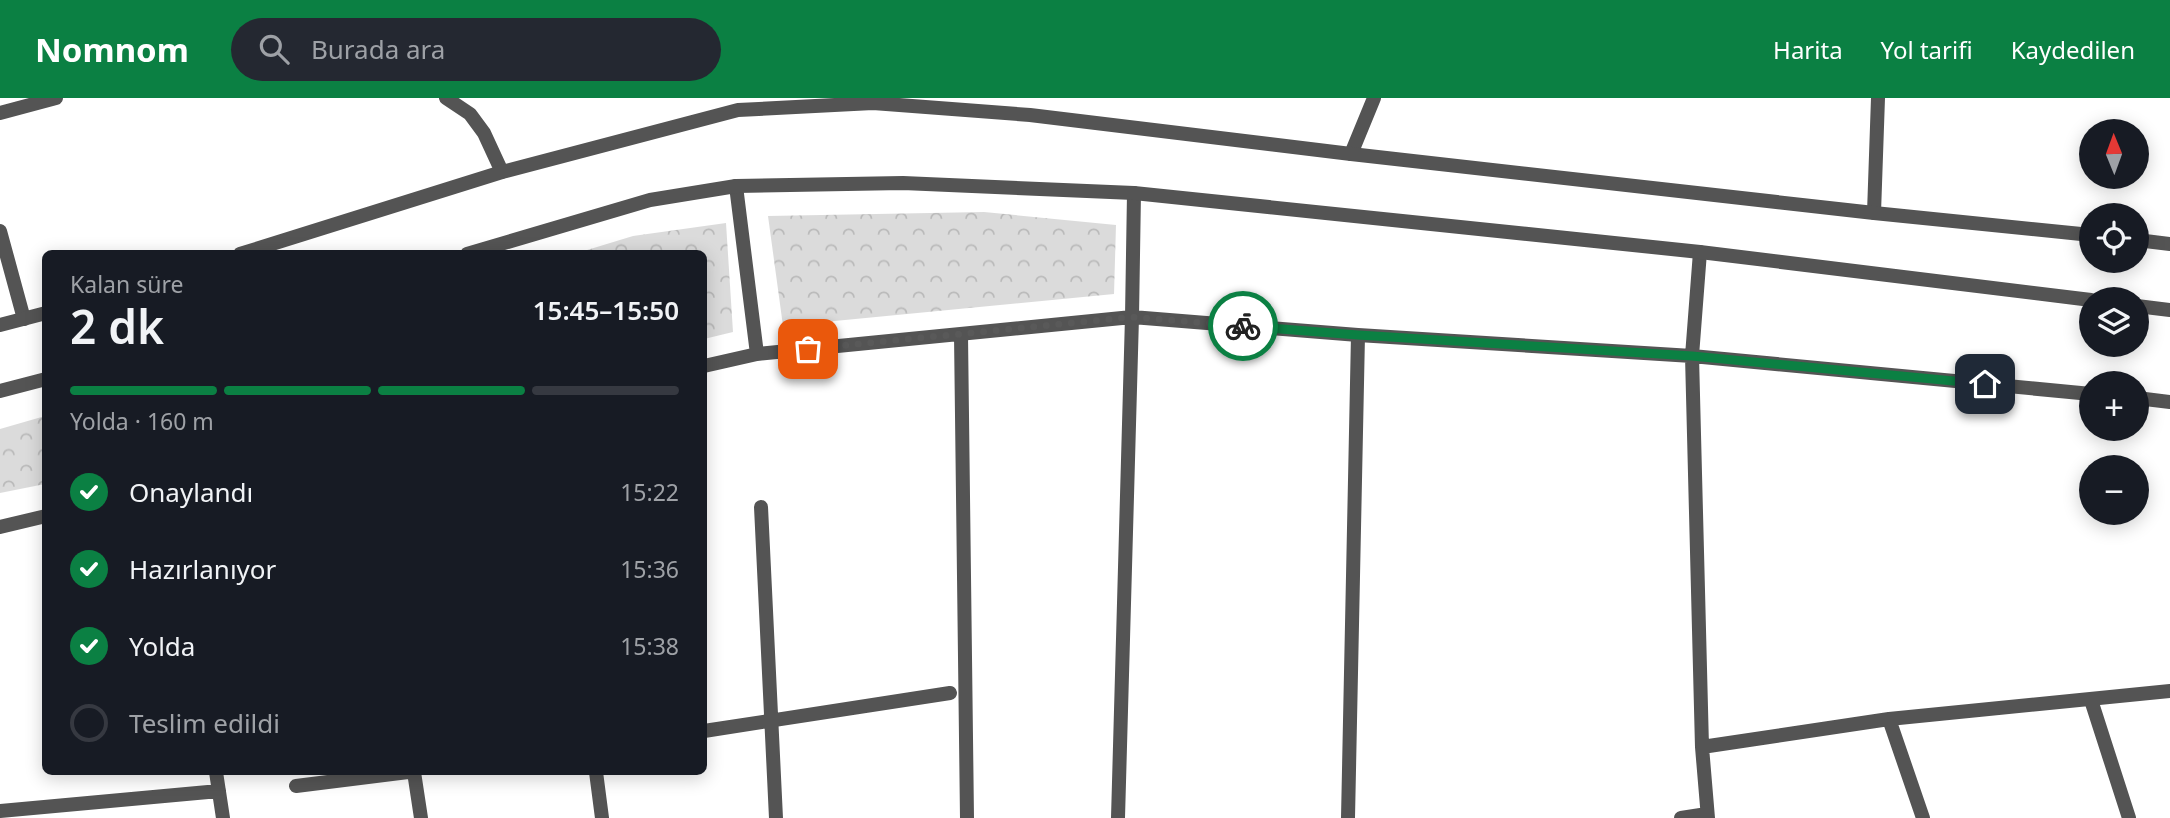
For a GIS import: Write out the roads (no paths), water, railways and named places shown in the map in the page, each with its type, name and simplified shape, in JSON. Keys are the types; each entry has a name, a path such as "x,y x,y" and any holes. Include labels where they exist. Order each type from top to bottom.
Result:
{"street":[{"path":"0,113 56,98"},
{"path":"446,98 470,114 484,133 502,172"},
{"path":"1351,154 1374,98"},
{"path":"1874,213 1878,98"},
{"path":"253,250 502,172 738,104 886,104 1030,115 1351,154 2079,234"},
{"path":"481,250 650,200 736,186 903,183 1134,193 1700,252 2079,299"},
{"path":"736,186 757,354"},
{"path":"1118,818 1134,193"},
{"path":"0,231 24,319"},
{"path":"2149,241 2170,244"},
{"path":"1681,818 1707,816 1702,747 1692,356 1700,252"},
{"path":"2149,307 2170,310"},
{"path":"0,325 42,314"},
{"path":"707,365 757,354 1132,317 1358,335 1692,356 2079,393"},
{"path":"961,335 967,818"},
{"path":"1348,818 1358,335"},
{"path":"0,391 42,380"},
{"path":"2149,399 2170,401"},
{"path":"761,506 776,818"},
{"path":"0,527 42,517"},
{"path":"1702,747 1889,719 2170,691"},
{"path":"707,731 950,693"},
{"path":"2091,700 2129,818"},
{"path":"1889,719 1923,818"},
{"path":"216,775 223,818"},
{"path":"296,786 384,775"},
{"path":"414,775 421,818"},
{"path":"596,775 602,818"},
{"path":"0,811 219,791"}]}
